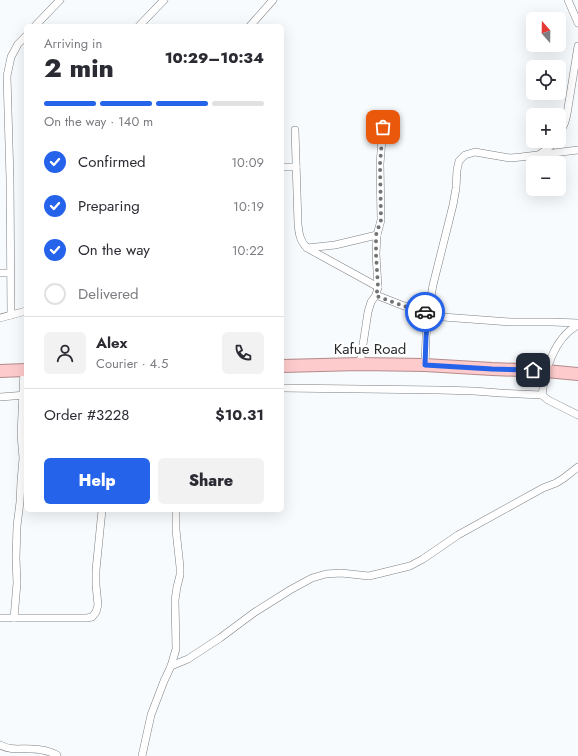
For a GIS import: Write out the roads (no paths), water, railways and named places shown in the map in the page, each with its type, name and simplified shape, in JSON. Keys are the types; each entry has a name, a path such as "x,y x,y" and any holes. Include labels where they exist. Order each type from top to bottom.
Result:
{"highway":[{"name":"Kafue Road","path":"284,366 360,364 425,365 578,374"},
{"path":"0,371 24,370"}],"street":[{"path":"37,24 60,0"},
{"path":"142,24 164,0"},
{"path":"252,24 273,0"},
{"path":"568,0 578,23"},
{"path":"11,315 10,179 6,76 11,58 18,44 24,38"},
{"path":"566,118 578,46"},
{"path":"360,364 368,312 371,302 376,296 378,287 376,235 381,220 380,164 383,127"},
{"path":"295,130 299,233 301,240 307,248 378,287"},
{"path":"539,156 548,148"},
{"path":"539,156 578,150"},
{"path":"425,365 428,313 453,206 459,161 465,155 475,152 510,158 526,157"},
{"path":"284,167 296,167"},
{"path":"307,248 335,245 376,235"},
{"path":"0,273 10,273"},
{"path":"376,296 443,317 494,321 578,324"},
{"path":"0,318 24,312"},
{"path":"542,395 546,371 554,352 566,334 578,324"},
{"path":"284,388 453,390 542,395 548,400 578,415"},
{"path":"0,397 24,395 21,435 23,458 17,526 17,583 14,618"},
{"path":"171,666 188,659 255,612 312,578 326,574 341,573 369,576 410,566 424,559 458,535 543,488 556,483 578,467"},
{"path":"0,618 92,617 96,612 98,605 96,570 102,512"},
{"path":"142,756 151,715 171,666 176,649 175,600 180,567 176,530 176,512"},
{"path":"0,745 14,750 32,748 50,751 58,755"}]}
